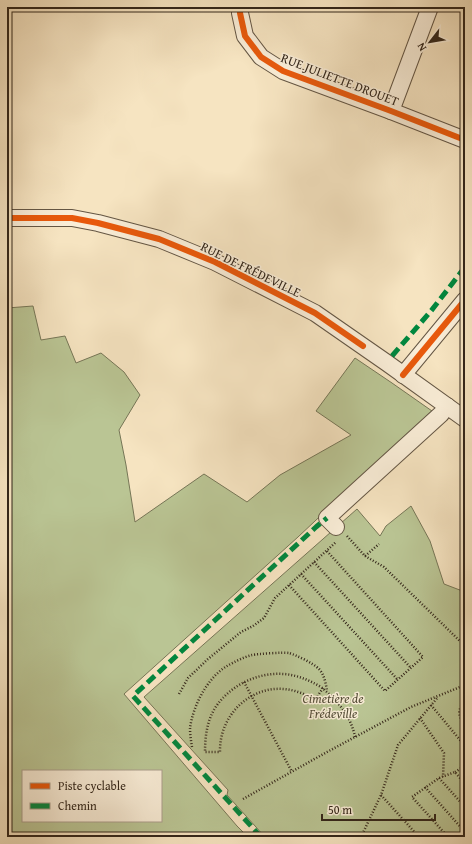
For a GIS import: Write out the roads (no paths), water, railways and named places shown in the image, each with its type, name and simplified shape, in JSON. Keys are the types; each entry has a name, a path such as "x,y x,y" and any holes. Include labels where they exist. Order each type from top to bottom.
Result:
{"street":[{"name":"RUE JULIETTE DROUET","path":"240,7 245,36 261,58 283,71 465,140"},
{"path":"391,111 430,7"},
{"name":"RUE DE FRÉDEVILLE","path":"7,218 72,218 98,223 159,239 215,262 315,313 388,363 465,419"},
{"path":"404,375 465,300"},
{"path":"340,530 328,518 441,414 447,406"}],"park label":[{"name":"Cimetière de Frédeville","path":"333,706"}]}
